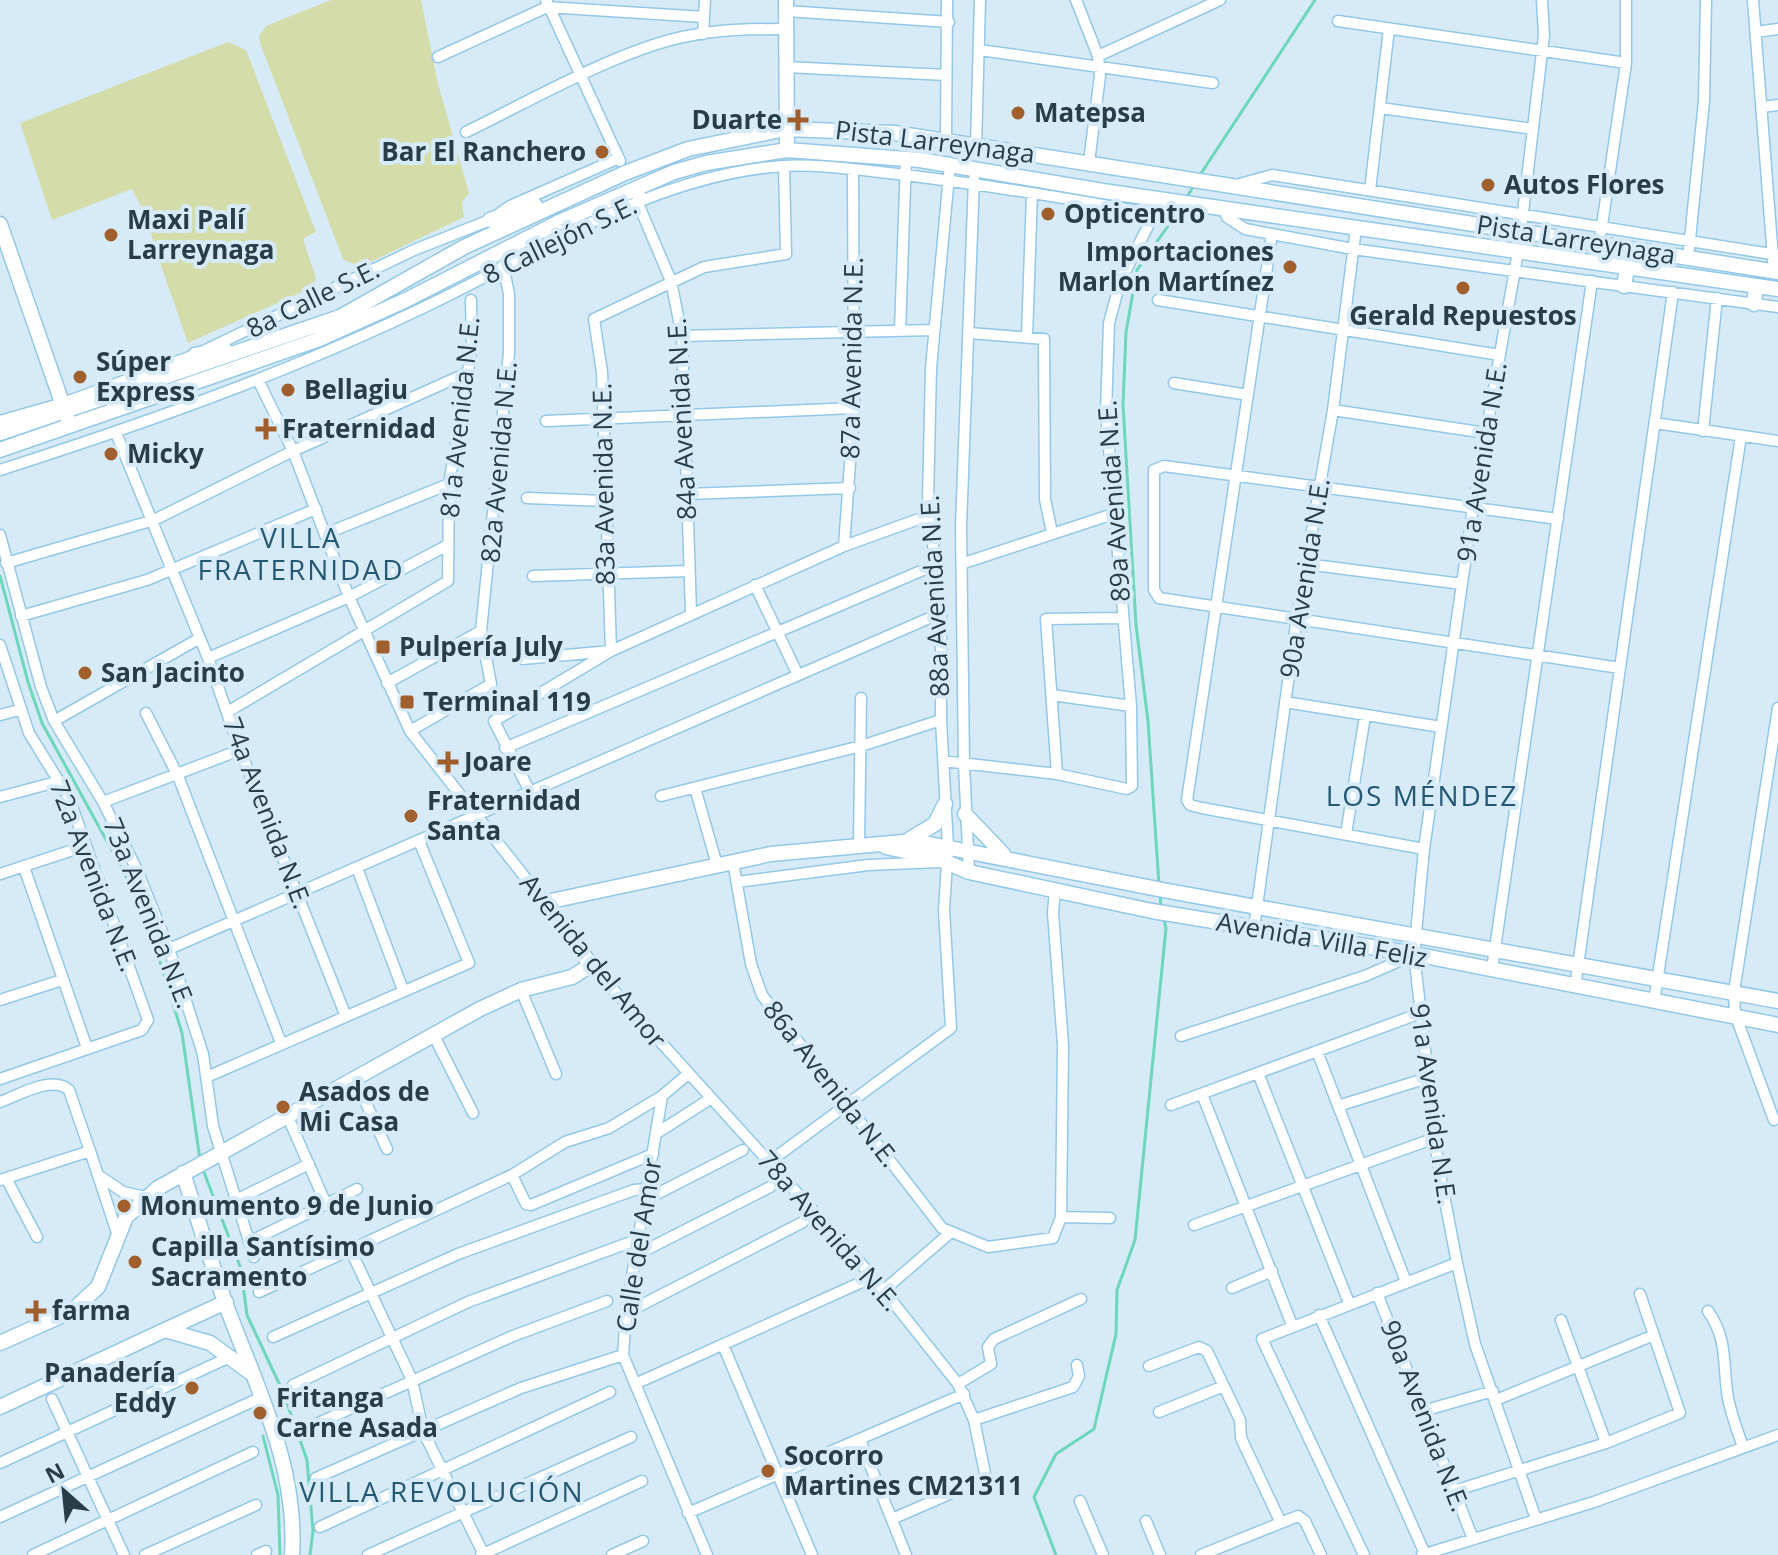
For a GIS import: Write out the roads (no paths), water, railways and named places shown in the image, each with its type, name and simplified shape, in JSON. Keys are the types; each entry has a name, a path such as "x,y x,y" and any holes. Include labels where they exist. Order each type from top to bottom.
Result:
{"street":[{"path":"703,34 705,0"},
{"path":"900,331 904,175 925,148 946,141 947,0"},
{"path":"976,146 980,0"},
{"path":"1076,0 1098,61 1089,162"},
{"path":"1098,61 1220,0"},
{"path":"1542,0 1542,53 1522,224 1370,190 1272,175 1228,185 1223,208 1235,225 1353,249 1778,307"},
{"path":"1600,235 1626,63 1626,0"},
{"path":"1706,0 1704,101 1689,250 1775,255"},
{"path":"1753,0 1762,107 1773,183 1776,272"},
{"path":"438,57 546,2 704,17"},
{"path":"546,2 625,173"},
{"path":"787,150 786,5 949,22"},
{"path":"1338,21 1626,63"},
{"path":"466,132 637,53 703,34 785,29"},
{"path":"1370,190 1389,29"},
{"path":"1756,32 1778,29"},
{"path":"980,50 1098,61 1213,83"},
{"path":"786,67 946,75"},
{"path":"1762,107 1778,105"},
{"path":"1380,108 1533,129"},
{"name":"Pista Larreynaga","path":"0,450 67,414 355,310 464,247 625,173 697,146 785,129 895,133 1414,213 1600,235 1689,250 1776,272"},
{"name":"Pista Larreynaga","path":"0,433 317,340 642,185 697,165 787,150 913,160 949,173 1066,183 1102,198 1174,200 1778,289"},
{"name":"8a Calle S.E.","path":"0,421 67,414 414,250 490,220 510,206 619,158"},
{"path":"671,281 704,267 786,254 784,166"},
{"name":"8 Callejón S.E.","path":"0,470 116,433 258,380 468,286 503,265 637,201 706,178 784,166 904,175 949,173"},
{"name":"87a Avenida N.E.","path":"844,546 854,408 853,170"},
{"path":"1066,183 1128,189 1136,186 1140,170"},
{"name":"88a Avenida N.E.","path":"850,1106 951,1028 944,910 946,854 941,613 930,515 934,330 949,173"},
{"path":"974,176 1032,193 1102,198"},
{"name":"88a Avenida N.E.","path":"969,872 964,764 963,414 970,333 974,176"},
{"path":"637,201 642,185"},
{"path":"490,220 586,191"},
{"path":"1027,336 1032,193"},
{"name":"89a Avenida N.E.","path":"1057,774 1127,789 1134,779 1131,706 1106,413 1109,323 1120,282 1148,226 1142,212 1102,198"},
{"name":"84a Avenida N.E.","path":"637,201 671,281 682,336 691,613"},
{"path":"1324,223 1397,230 1406,228 1414,213"},
{"path":"0,224 77,446"},
{"name":"90a Avenida N.E.","path":"1254,928 1297,617 1333,410 1356,228"},
{"path":"1272,234 1187,800 1190,805 1424,849"},
{"name":"91a Avenida N.E.","path":"1518,252 1473,507 1424,849 1414,954 1418,1014 1435,1138 1457,1263 1475,1344 1536,1519"},
{"name":"82a Avenida N.E.","path":"410,731 491,684 489,659 481,631 509,353 509,294 503,265"},
{"path":"1624,286 1627,268"},
{"name":"83a Avenida N.E.","path":"611,651 606,574 604,419 594,319 671,281"},
{"path":"1492,969 1592,281"},
{"path":"1754,304 1756,286"},
{"path":"1575,987 1673,292"},
{"path":"1703,431 1717,298"},
{"name":"81a Avenida N.E.","path":"365,632 448,581 449,484 472,347 471,300"},
{"path":"1158,300 1500,355"},
{"path":"682,336 934,330"},
{"path":"970,333 1042,337 1046,342 1045,499 1052,533"},
{"path":"195,355 273,340"},
{"path":"6,563 154,520 293,451 467,373"},
{"name":"Avenida del Amor","path":"258,380 293,451 349,597 410,731 591,965 688,1074"},
{"path":"1174,383 1248,395"},
{"path":"546,421 854,408"},
{"path":"1333,410 1486,433"},
{"path":"1655,423 1778,441"},
{"name":"74a Avenida N.E.","path":"116,433 154,520 229,711 240,750 345,1014"},
{"path":"1654,1002 1741,436"},
{"path":"1558,519 1164,466 1154,470 1156,595 1620,668"},
{"path":"325,534 449,484"},
{"path":"686,494 850,488"},
{"path":"527,498 605,501"},
{"path":"21,616 173,570 316,509"},
{"path":"964,563 1113,514"},
{"path":"530,792 494,721 611,651 691,613 844,546 930,515"},
{"name":"73a Avenida N.E.","path":"0,535 21,616 54,721 103,802 136,868 169,949 209,1076 215,1154 236,1200 254,1257"},
{"path":"208,658 349,597 448,545"},
{"path":"1306,564 1462,584"},
{"path":"505,748 935,565"},
{"path":"533,576 689,571"},
{"path":"755,585 798,675"},
{"path":"169,949 941,613"},
{"path":"943,761 1057,774 1046,619 1122,618"},
{"path":"387,683 481,631"},
{"path":"229,711 365,632"},
{"path":"54,721 200,638"},
{"name":"72a Avenida N.E.","path":"0,645 19,710 29,733 60,781 115,921 148,1020 142,1030 87,1048"},
{"path":"522,659 611,651"},
{"path":"1052,695 1131,706"},
{"path":"861,698 864,844"},
{"path":"1285,702 1441,727"},
{"path":"1774,1120 1735,1014 1734,992 1778,708"},
{"path":"0,715 19,710"},
{"path":"146,713 178,776 237,920 281,1043"},
{"path":"1346,834 1365,716"},
{"path":"661,796 861,746 941,720"},
{"path":"103,802 240,750"},
{"path":"0,797 60,781"},
{"path":"695,788 717,865"},
{"path":"907,840 927,831 945,804"},
{"path":"965,814 984,838 1008,858"},
{"name":"Avenida Villa Feliz","path":"546,904 557,898 733,862 907,840 946,854 969,872 1152,911 1414,954 1654,1002 1735,1014 1778,1025"},
{"path":"209,1076 345,1014 469,963 419,841"},
{"name":"Avenida Villa Feliz","path":"864,844 946,854 966,850 1168,891 1414,932 1778,1001"},
{"path":"0,874 85,846"},
{"path":"737,882 946,854"},
{"name":"86a Avenida N.E.","path":"733,862 751,964 762,995 942,1228 956,1233"},
{"path":"0,1079 87,1048 24,867"},
{"path":"357,868 403,990"},
{"path":"884,1290 956,1233 988,1247 1045,1241 1057,1232 1061,1217 1063,1045 1053,913 1055,890"},
{"path":"1181,1036 1365,976 1414,954"},
{"path":"0,1343 72,1311 98,1287 117,1233 145,1197 215,1154 433,1034 521,990 572,977 591,965"},
{"path":"0,1000 62,980"},
{"path":"521,990 556,1074"},
{"path":"1171,1105 1418,1014"},
{"path":"433,1034 473,1113"},
{"path":"1317,1051 1406,1282"},
{"name":"90a Avenida N.E.","path":"1258,1073 1349,1303"},
{"path":"259,1292 512,1175 565,1142 609,1128 662,1096 688,1074"},
{"name":"78a Avenida N.E.","path":"688,1074 873,1277 964,1394 987,1473 983,1482 892,1519"},
{"path":"354,1077 387,1149"},
{"path":"1338,1106 1427,1078"},
{"path":"0,1102 53,1083 63,1084 69,1090 117,1233"},
{"path":"1202,1094 1292,1325"},
{"name":"Calle del Amor","path":"662,1096 626,1313 623,1355 707,1555"},
{"path":"657,1133 710,1099"},
{"path":"769,1162 850,1106"},
{"path":"287,1115 326,1204"},
{"path":"1194,1225 1435,1138"},
{"path":"273,1337 499,1239 634,1190 646,1194 743,1150"},
{"path":"37,1237 3,1179 90,1151"},
{"path":"512,1175 526,1204 531,1205 653,1154"},
{"path":"236,1200 309,1164"},
{"path":"185,1172 226,1302 278,1441 290,1490 292,1555"},
{"path":"100,1177 123,1192 145,1197"},
{"path":"636,1255 770,1187"},
{"path":"249,1242 357,1189"},
{"path":"1061,1217 1110,1218"},
{"path":"626,1313 803,1222"},
{"path":"293,1385 468,1302 639,1239"},
{"path":"350,1249 412,1380 423,1431 483,1555 642,1481"},
{"path":"1364,1555 1262,1339 1457,1263"},
{"path":"1232,1288 1272,1271"},
{"path":"635,1384 873,1277"},
{"name":"90a Avenida N.E.","path":"1377,1293 1473,1539"},
{"path":"1454,1491 1521,1472 1678,1415 1680,1411 1640,1294"},
{"path":"958,1384 991,1364 988,1347 994,1339 1081,1299"},
{"path":"305,1429 412,1380 607,1301"},
{"path":"0,1407 226,1302"},
{"path":"1708,1311 1719,1326 1725,1346 1727,1394 1743,1447"},
{"path":"1319,1315 1424,1554 1536,1519 1778,1435"},
{"path":"1561,1320 1606,1443"},
{"path":"165,1330 210,1343 232,1356 254,1376"},
{"path":"1423,1411 1494,1396 1578,1367 1654,1335"},
{"path":"723,1345 812,1555"},
{"path":"1149,1366 1199,1347 1207,1351 1240,1420 1241,1438 1280,1521"},
{"path":"316,1478 521,1388 623,1355"},
{"path":"0,1463 232,1356"},
{"path":"974,1420 1073,1387 1079,1376 1077,1365"},
{"path":"1159,1412 1224,1386"},
{"path":"320,1527 610,1392"},
{"path":"688,1513 964,1394"},
{"path":"0,1517 262,1397"},
{"path":"52,1399 124,1555"},
{"path":"368,1555 631,1437"},
{"path":"860,1440 906,1555"},
{"path":"33,1555 253,1452"},
{"path":"1080,1501 1103,1555"},
{"path":"145,1555 256,1505"},
{"path":"1201,1555 1298,1516 1305,1521 1321,1555"},
{"path":"1146,1521 1160,1555"},
{"path":"612,1555 643,1541"}],"waterway":[{"path":"1200,175 1315,0"},
{"path":"1186,199 1194,185"},
{"path":"1159,885 1148,721 1136,625 1123,405 1126,332 1137,270 1180,209"},
{"path":"0,576 42,723 143,907 182,1033 200,1160"},
{"path":"1160,893 1161,909"},
{"path":"1056,1555 1034,1497 1056,1454 1094,1429 1116,1334 1117,1290 1135,1240 1166,928 1163,916"},
{"path":"202,1167 241,1269 247,1315 283,1392 307,1460 313,1531 310,1555"},
{"path":"263,1436 278,1495 280,1555"}],"place":[{"name":"Matepsa","path":"1018,113"},
{"name":"Duarte","path":"798,120"},
{"name":"Bar El Ranchero","path":"602,152"},
{"name":"Autos Flores","path":"1488,185"},
{"name":"Opticentro","path":"1048,214"},
{"name":"Maxi Palí Larreynaga","path":"111,235"},
{"name":"Importaciones Marlon Martínez","path":"1290,267"},
{"name":"Gerald Repuestos","path":"1463,288"},
{"name":"Súper Express","path":"80,377"},
{"name":"Bellagiu","path":"288,390"},
{"name":"Fraternidad","path":"266,429"},
{"name":"Micky","path":"111,454"},
{"name":"Pulpería July","path":"383,647"},
{"name":"San Jacinto","path":"85,673"},
{"name":"Terminal 119","path":"407,702"},
{"name":"Joare","path":"448,762"},
{"name":"Fraternidad Santa","path":"411,816"},
{"name":"Asados de Mi Casa","path":"283,1107"},
{"name":"Monumento 9 de Junio","path":"124,1206"},
{"name":"Capilla Santísimo Sacramento","path":"135,1262"},
{"name":"farma","path":"36,1311"},
{"name":"Panadería Eddy","path":"192,1388"},
{"name":"Fritanga Carne Asada","path":"260,1413"},
{"name":"Socorro Martines CM21311","path":"768,1471"}],"district":[{"name":"VILLA FRATERNIDAD","path":"301,554"},
{"name":"LOS MÉNDEZ","path":"1422,796"},
{"name":"VILLA REVOLUCIÓN","path":"442,1492"}]}
